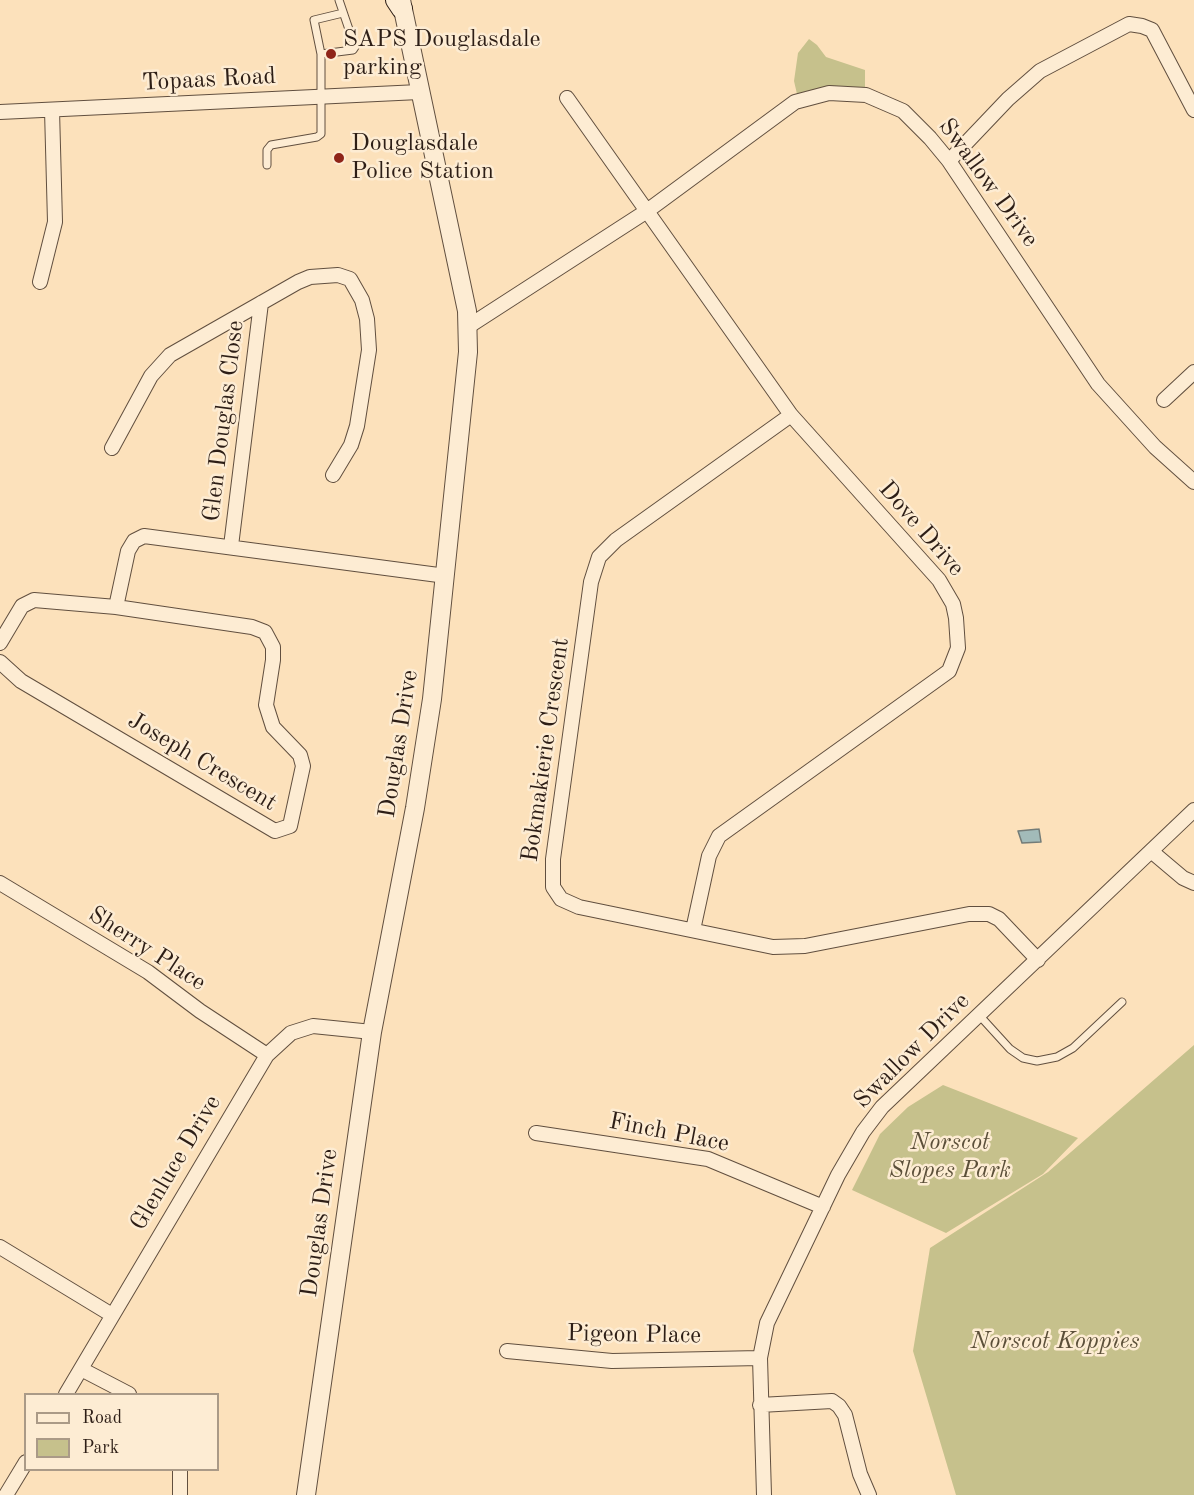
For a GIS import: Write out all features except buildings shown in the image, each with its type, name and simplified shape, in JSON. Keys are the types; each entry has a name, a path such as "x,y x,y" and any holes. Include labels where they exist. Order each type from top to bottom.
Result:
{"street":[{"name":"Douglas Drive","path":"306,1495 372,1032 424,754 446,576 469,326 400,2"},
{"path":"949,161 1008,99 1040,71 1129,24 1152,30 1194,111"},
{"name":"Topaas Road","path":"0,112 419,92"},
{"name":"Swallow Drive","path":"469,326 647,211 795,102 829,93 866,95 891,104 914,120 949,161 1098,384 1155,447 1194,482"},
{"name":"Dove Drive","path":"567,98 791,415 939,580 953,604 958,648 952,667 942,677 719,836 710,856 693,930"},
{"path":"40,282 55,222 52,110"},
{"name":"Glen Douglas Close","path":"112,448 144,388 164,360 298,282 328,274 350,279 362,300 369,341 364,389 351,445 333,475"},
{"name":"Glen Douglas Close","path":"231,546 261,303"},
{"path":"1164,400 1193,376"},
{"name":"Bokmakierie Crescent","path":"791,415 616,540 599,558 591,582 553,859 553,887 561,899 579,907 754,945 795,947 969,914 990,914 999,920 1038,960"},
{"path":"116,607 128,551 139,538 144,536 446,576"},
{"name":"Joseph Crescent","path":"0,644 16,614 27,601 47,599 252,627 268,635 273,660 266,705 273,727 300,755 303,766 292,821 286,830 275,831 21,681 0,662"},
{"name":"Swallow Drive","path":"764,1495 760,1358 767,1323 776,1300 850,1153 872,1119 1194,810"},
{"path":"1151,851 1183,878 1194,884"},
{"name":"Sherry Place","path":"0,883 148,972 200,1011 267,1055"},
{"name":"Glenluce Drive","path":"67,1393 267,1055 291,1033 313,1026 372,1032"},
{"name":"Finch Place","path":"536,1133 708,1159 742,1170 823,1206"},
{"path":"0,1247 112,1315"},
{"name":"Pigeon Place","path":"507,1351 612,1361 760,1358"},
{"path":"81,1369 125,1393"},
{"path":"760,1405 832,1401 839,1406 845,1415 860,1474 868,1495"},
{"path":"6,1495 24,1465"},
{"path":"180,1471 180,1495"}],"lane":[{"path":"321,54 354,49 355,44 339,0"},
{"path":"267,165 267,150 270,145 320,136 323,126 321,54 314,20 343,13"},
{"path":"979,1015 1010,1049 1023,1058 1037,1061 1058,1057 1073,1048 1122,1002"}],"green space":[{"path":"809,39 826,57 865,70 865,88 833,87 797,94 794,81 798,53"},
{"name":"Norscot Koppies","path":"1194,1045 1194,1495 956,1495 913,1351 930,1248 1048,1172"},
{"name":"Norscot Slopes Park","path":"943,1085 1078,1138 1043,1174 946,1233 852,1190 880,1134 908,1107"}],"water":[{"path":"1039,829 1041,842 1022,843 1018,831"}],"place":[{"name":"SAPS Douglasdale parking","path":"331,54"},
{"name":"Douglasdale Police Station","path":"339,158"}]}
